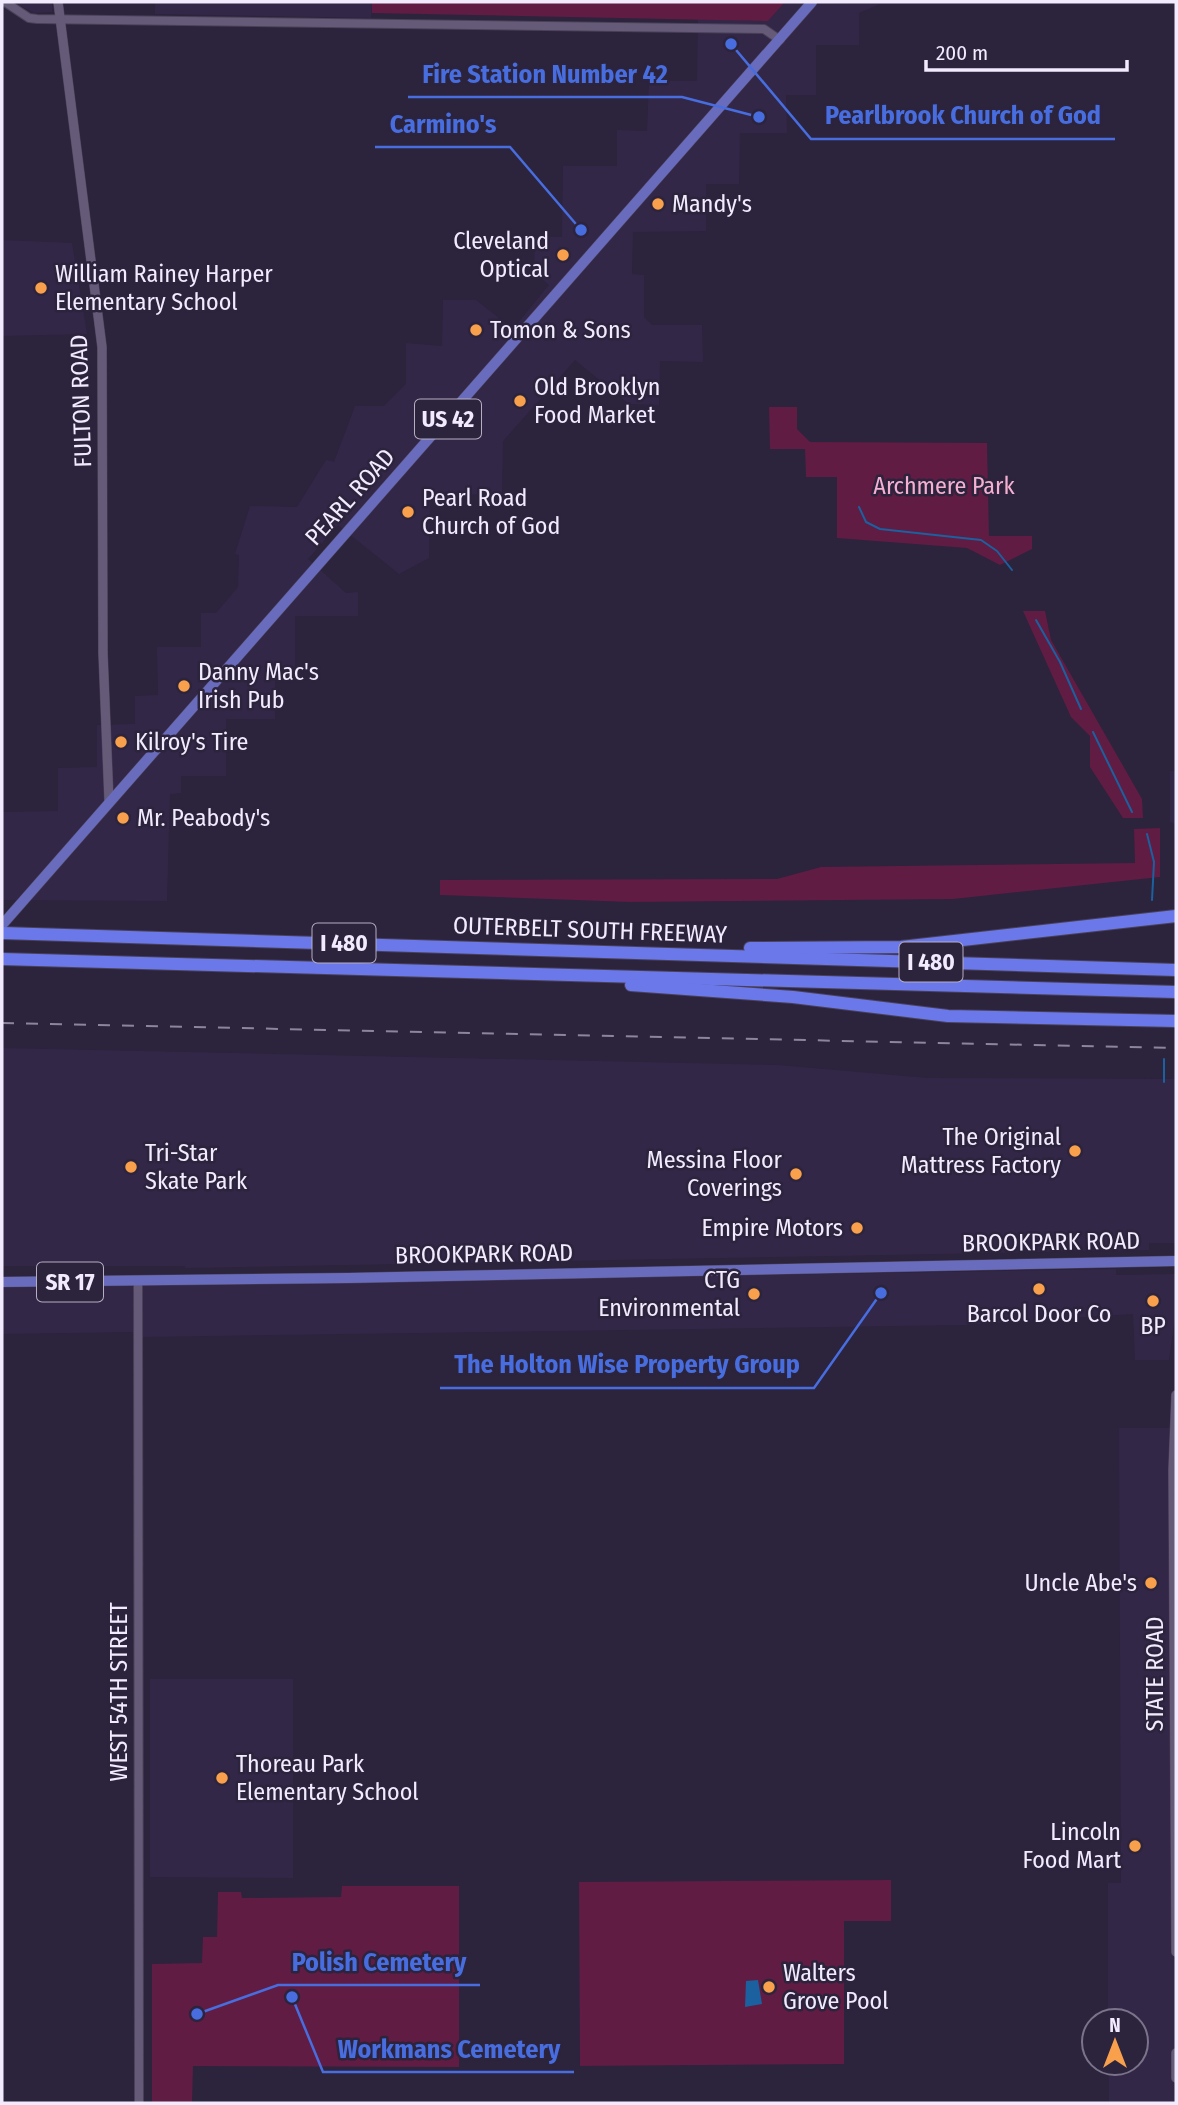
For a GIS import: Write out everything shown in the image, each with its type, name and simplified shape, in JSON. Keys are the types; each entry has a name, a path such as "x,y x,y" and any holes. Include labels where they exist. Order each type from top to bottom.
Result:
{"highway":[{"path":"1106,923 1176,908"},
{"path":"687,953 749,948 913,946 1176,916"},
{"name":"OUTERBELT SOUTH FREEWAY","path":"2,933 1176,970"},
{"name":"OUTERBELT SOUTH FREEWAY","path":"2,959 1176,992"},
{"path":"565,976 657,988 793,997 948,1016 1176,1021"}],"main road":[{"name":"FULTON ROAD","path":"58,2 58,19 102,347 103,653 109,801"},
{"name":"PEARL ROAD","path":"2,925 812,2"},
{"name":"BROOKPARK ROAD","path":"2,1282 1176,1261"},
{"name":"STATE ROAD","path":"1176,1395 1173,1461 1176,1952"},
{"path":"1176,2053 1176,2078"}],"street":[{"path":"5,2 29,18 764,29 780,40"},
{"name":"WEST 54TH STREET","path":"138,1281 139,2103"}],"shaded area":[{"path":"14,2 52,2 52,12 34,13"},
{"path":"155,2 372,2 371,18 155,14"},
{"path":"785,2 880,4 859,13 859,45 816,45 816,95 786,95 787,133 740,133 739,184 706,184 706,231 633,232 632,274 644,275 644,317 652,325 702,325 703,362 660,361 659,405 629,404 575,360 503,441 502,494 430,495 429,558 399,574 338,525 308,559 346,593 358,592 358,616 295,616 295,679 275,680 275,719 226,719 226,776 181,776 181,793 170,794 167,901 2,900 2,812 58,811 58,768 97,767 97,725 135,724 135,696 158,695 157,647 201,647 201,613 216,613 238,587 239,555 235,554 250,506 297,507 326,460 334,462 355,406 384,406 406,384 406,343 442,346 443,300 476,300 513,329 549,285 534,272 535,237 562,237 563,166 617,166 617,130 647,131 649,81 697,81 698,19 768,21"},
{"name":"William Rainey Harper Elementary School","path":"2,240 72,243 87,334 2,336"},
{"path":"1170,771 1176,771 1176,899 1174,823 1170,822"},
{"path":"2,1048 778,1065 927,1078 1176,1079 1176,1243 1149,1243 1149,1250 185,1268 2,1266"},
{"path":"1116,1269 1116,1275 1176,1274 1176,1310 1169,1360 1135,1360 1133,1314 964,1325 142,1337 132,1332 2,1334 2,1288"},
{"path":"1176,1395 1176,2103 1109,2103 1109,2077 1150,2077 1150,2007 1108,2007 1108,1883 1121,1883 1119,1428 1173,1428"},
{"name":"Thoreau Park Elementary School","path":"150,1679 293,1679 293,1878 150,1877"}],"green space":[{"path":"372,2 785,2 768,21 372,13"},
{"name":"Archmere Park","path":"769,407 797,407 797,429 810,442 987,443 989,536 1032,536 1032,549 1000,565 967,548 837,538 837,477 806,477 805,449 770,449"},
{"path":"1023,611 1045,611 1051,640 1142,799 1143,818 1123,818 1090,767 1090,736 1071,717"},
{"path":"1160,828 1160,877 953,899 630,902 440,895 440,880 777,879 821,867 1135,863 1134,829"},
{"path":"891,1880 891,1921 844,1921 844,2064 580,2066 579,1882"},
{"path":"342,1886 459,1886 459,2067 193,2066 192,2103 152,2103 152,1964 202,1963 203,1937 217,1937 218,1892 241,1892 242,1898 341,1897"}],"water":[{"path":"758,1980 762,2004 745,2007 746,1981"}],"waterway":[{"path":"859,507 866,522 880,529 981,540 997,551 1012,570"},
{"path":"1036,620 1060,662 1081,709"},
{"path":"1093,732 1132,812"},
{"path":"1147,834 1154,862 1152,900"},
{"path":"1164,1059 1164,1082"}],"railway":[{"path":"2,1023 1176,1048"}],"place":[{"name":"Pearlbrook Church of God","path":"731,44"},
{"name":"Fire Station Number 42","path":"759,117"},
{"name":"Mandy's","path":"658,204"},
{"name":"Carmino's","path":"581,230"},
{"name":"Cleveland Optical","path":"563,255"},
{"name":"William Rainey Harper Elementary School","path":"41,288"},
{"name":"Tomon & Sons","path":"476,330"},
{"name":"Old Brooklyn Food Market","path":"520,401"},
{"name":"Pearl Road Church of God","path":"408,512"},
{"name":"Danny Mac's Irish Pub","path":"184,686"},
{"name":"Kilroy's Tire","path":"121,742"},
{"name":"Mr. Peabody's","path":"123,818"},
{"name":"The Original Mattress Factory","path":"1075,1151"},
{"name":"Tri-Star Skate Park","path":"131,1167"},
{"name":"Messina Floor Coverings","path":"796,1174"},
{"name":"Empire Motors","path":"857,1228"},
{"name":"Barcol Door Co","path":"1039,1289"},
{"name":"The Holton Wise Property Group","path":"881,1293"},
{"name":"CTG Environmental","path":"754,1294"},
{"name":"BP","path":"1153,1301"},
{"name":"Uncle Abe's","path":"1151,1583"},
{"name":"Thoreau Park Elementary School","path":"222,1778"},
{"name":"Lincoln Food Mart","path":"1135,1846"},
{"name":"Walters Grove Pool","path":"769,1987"},
{"name":"Workmans Cemetery","path":"292,1997"},
{"name":"Polish Cemetery","path":"197,2014"}]}
